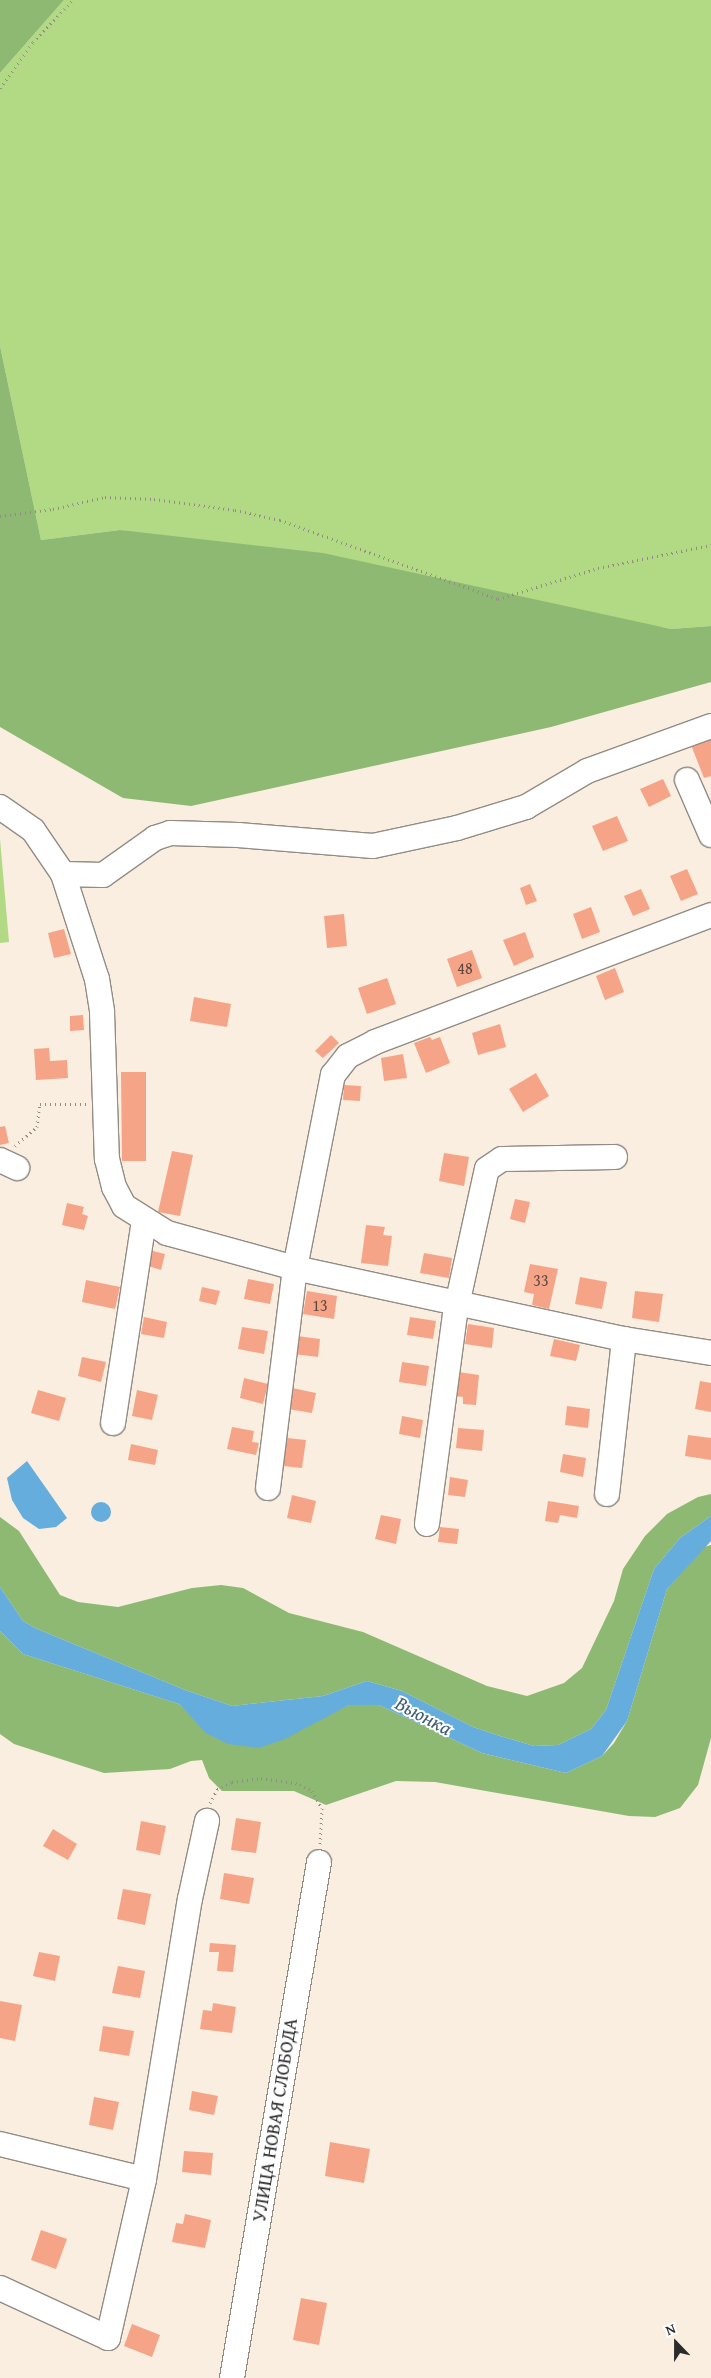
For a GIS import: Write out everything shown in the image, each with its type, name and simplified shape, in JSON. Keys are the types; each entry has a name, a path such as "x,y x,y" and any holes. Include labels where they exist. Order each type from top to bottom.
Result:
{"street":[{"path":"63,874 103,875 155,838 170,833 238,835 373,846 457,828 526,807 587,771 711,726"},
{"path":"687,780 711,834"},
{"path":"0,807 33,830 63,874 97,979 102,1012 107,1159 114,1187 124,1206 144,1221 167,1233 295,1268 624,1339 711,1353"},
{"path":"268,1488 295,1268 333,1075 348,1056 375,1042 711,915"},
{"path":"427,1524 455,1314 460,1303 487,1169 491,1164 502,1160 614,1157"},
{"path":"113,1423 144,1221"},
{"path":"607,1494 624,1339"},
{"path":"0,2288 108,2338 144,2179 190,1899 207,1821"},
{"name":"УЛИЦА НОВАЯ СЛОБОДА","path":"232,2378 319,1862"},
{"path":"0,2144 144,2179"}],"path":[{"path":"0,88 34,42 73,0"},
{"path":"0,516 53,509 105,497 154,499 235,510 280,520 498,599 598,568 711,545"},
{"path":"9,1164 15,1145 37,1127 40,1104 104,1104"},
{"path":"207,1821 210,1801 217,1789 232,1782 261,1778 300,1784 312,1791 322,1808 319,1862"}],"green space":[{"path":"0,0 64,0 0,73"},
{"path":"64,0 711,0 711,626 671,629 120,530 41,540 0,346 0,73"},
{"path":"0,346 41,540 120,530 323,553 671,629 711,626 711,682 551,727 191,806 123,798 0,727"},
{"path":"0,839 9,942 0,943"},
{"path":"711,1494 711,1516 680,1538 654,1569 606,1710 591,1729 558,1745 534,1746 473,1727 402,1691 367,1681 323,1696 232,1706 185,1690 35,1628 23,1621 0,1587 0,1517 19,1531 60,1595 78,1602 118,1607 192,1588 221,1585 243,1588 289,1613 363,1632 487,1686 527,1696 564,1683 582,1668 614,1601 623,1569 645,1536 667,1514 698,1497"},
{"path":"711,1545 711,1738 698,1785 680,1808 655,1817 629,1816 435,1782 396,1781 326,1805 294,1791 222,1791 209,1778 202,1760 191,1761 170,1769 104,1773 14,1744 0,1734 0,1631 23,1654 179,1704 191,1716 325,1716 349,1705 379,1705 482,1753 566,1773 602,1756 614,1743 627,1721 667,1589 704,1547"}],"water":[{"path":"27,1461 67,1518 56,1527 39,1529 23,1518 12,1500 7,1478"},
{"path":"101,1502 108,1505 111,1512 108,1519 101,1522 94,1519 91,1512 94,1505"},
{"name":"Вьюнка","path":"711,1516 711,1541 667,1589 627,1721 602,1756 566,1773 482,1753 379,1705 349,1705 285,1739 259,1748 228,1744 206,1733 179,1704 23,1654 0,1631 0,1587 23,1621 35,1628 185,1690 232,1706 323,1696 367,1681 402,1691 473,1727 534,1746 558,1745 591,1729 606,1710 654,1569 680,1538"}],"building":[{"path":"711,737 711,776 704,778 691,745"},
{"path":"663,779 671,796 649,807 640,789"},
{"path":"617,816 628,841 603,851 592,826"},
{"path":"687,869 698,894 681,901 670,876"},
{"path":"530,884 537,901 526,905 520,888"},
{"path":"641,889 650,909 633,916 624,896"},
{"path":"591,907 600,932 582,939 573,914"},
{"path":"344,914 347,946 327,948 324,916"},
{"path":"64,929 71,954 54,958 48,933"},
{"path":"525,932 534,957 514,966 503,940"},
{"path":"472,950 482,978 457,987 447,959"},
{"path":"615,968 624,992 605,1000 596,976"},
{"path":"387,978 396,1004 367,1014 358,988"},
{"path":"194,997 231,1004 227,1027 190,1021"},
{"path":"83,1015 84,1030 70,1031 70,1016"},
{"path":"500,1024 506,1047 478,1055 472,1033"},
{"path":"331,1035 339,1043 323,1058 315,1051"},
{"path":"430,1037 432,1040 440,1037 450,1063 426,1073 414,1043"},
{"path":"49,1048 50,1061 67,1060 68,1078 36,1080 34,1049"},
{"path":"403,1054 407,1078 384,1081 381,1058"},
{"path":"121,1072 146,1072 146,1161 122,1161"},
{"path":"536,1073 549,1096 523,1112 509,1089"},
{"path":"344,1085 361,1086 360,1101 343,1100"},
{"path":"5,1126 9,1143 0,1145 0,1127"},
{"path":"172,1151 193,1155 180,1216 158,1212"},
{"path":"444,1153 469,1157 464,1186 439,1181"},
{"path":"515,1199 530,1202 525,1223 510,1219"},
{"path":"67,1203 84,1207 82,1214 88,1216 84,1230 62,1225"},
{"path":"366,1225 385,1227 383,1235 392,1236 388,1266 361,1263"},
{"path":"153,1251 165,1254 161,1270 148,1266"},
{"path":"424,1253 452,1258 449,1278 420,1273"},
{"path":"530,1264 558,1269 549,1309 532,1305 534,1294 524,1292"},
{"path":"580,1277 607,1282 602,1309 575,1304"},
{"path":"248,1279 274,1284 270,1304 244,1299"},
{"path":"86,1280 120,1287 115,1309 82,1302"},
{"path":"202,1287 220,1291 216,1305 199,1301"},
{"path":"307,1291 337,1296 334,1319 303,1314"},
{"path":"635,1291 663,1294 659,1322 632,1318"},
{"path":"144,1317 167,1322 164,1338 141,1334"},
{"path":"410,1317 436,1321 433,1339 407,1335"},
{"path":"468,1324 494,1328 492,1348 465,1344"},
{"path":"242,1327 268,1331 264,1354 238,1349"},
{"path":"297,1336 320,1339 318,1357 294,1354"},
{"path":"554,1339 580,1345 576,1361 550,1356"},
{"path":"82,1357 106,1362 101,1382 78,1376"},
{"path":"402,1362 429,1366 426,1386 399,1382"},
{"path":"458,1372 479,1375 476,1405 463,1404 463,1397 455,1396"},
{"path":"244,1378 268,1384 263,1404 240,1398"},
{"path":"700,1381 711,1383 711,1412 695,1409"},
{"path":"292,1388 316,1393 312,1413 288,1409"},
{"path":"38,1390 66,1398 59,1421 31,1413"},
{"path":"137,1390 158,1395 152,1420 132,1416"},
{"path":"567,1406 590,1409 588,1428 565,1425"},
{"path":"402,1416 423,1420 420,1438 399,1434"},
{"path":"232,1427 254,1431 252,1442 259,1443 256,1455 227,1449"},
{"path":"458,1428 484,1430 482,1451 456,1448"},
{"path":"688,1435 711,1438 711,1460 685,1456"},
{"path":"287,1438 306,1440 302,1468 283,1466"},
{"path":"131,1444 158,1450 155,1465 128,1460"},
{"path":"563,1454 586,1458 583,1477 560,1472"},
{"path":"450,1477 468,1480 465,1497 448,1495"},
{"path":"292,1495 316,1501 311,1523 287,1518"},
{"path":"548,1501 579,1506 577,1518 560,1515 558,1523 545,1521"},
{"path":"381,1515 401,1519 396,1544 375,1539"},
{"path":"440,1527 459,1529 457,1544 438,1542"},
{"path":"236,1818 261,1822 256,1853 231,1850"},
{"path":"141,1821 166,1826 160,1855 136,1850"},
{"path":"53,1829 77,1844 68,1860 43,1846"},
{"path":"224,1873 254,1878 249,1904 220,1899"},
{"path":"123,1889 151,1894 145,1925 117,1919"},
{"path":"210,1943 236,1945 233,1972 217,1971 219,1952 209,1952"},
{"path":"39,1952 60,1956 55,1981 33,1976"},
{"path":"118,1966 145,1971 140,1998 112,1993"},
{"path":"0,2001 22,2005 15,2041 0,2038"},
{"path":"213,2003 236,2007 232,2033 200,2029 203,2010 212,2011"},
{"path":"103,2026 134,2031 129,2056 99,2051"},
{"path":"192,2091 218,2096 214,2115 189,2110"},
{"path":"94,2097 119,2102 113,2130 89,2125"},
{"path":"330,2142 370,2149 364,2183 325,2176"},
{"path":"184,2151 213,2153 211,2175 182,2172"},
{"path":"185,2214 211,2220 205,2248 172,2242 176,2223 183,2224"},
{"path":"41,2230 67,2239 56,2269 31,2260"},
{"path":"301,2298 327,2303 319,2345 293,2340"},
{"path":"132,2324 160,2335 152,2357 124,2346"}]}
